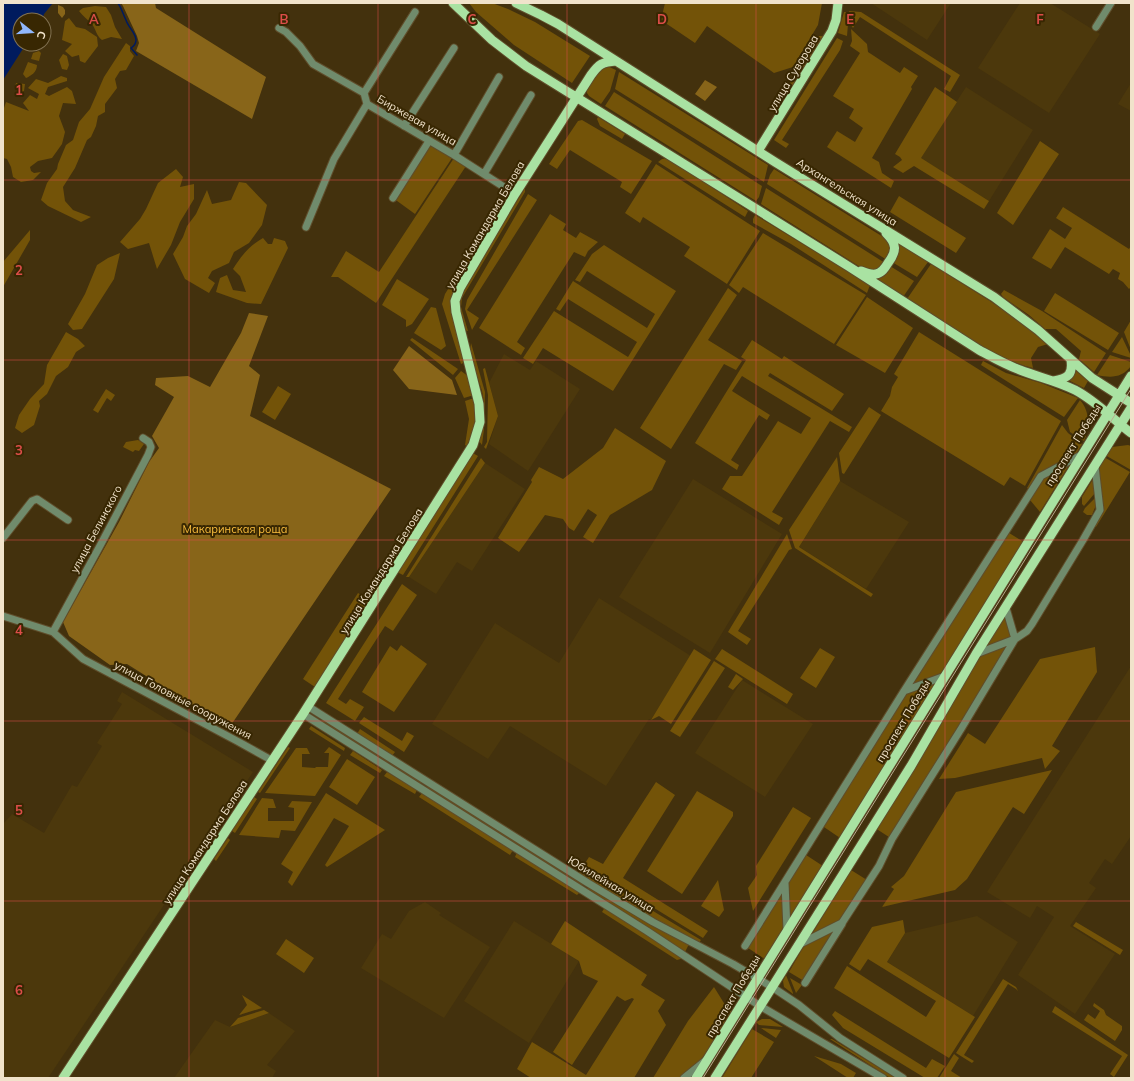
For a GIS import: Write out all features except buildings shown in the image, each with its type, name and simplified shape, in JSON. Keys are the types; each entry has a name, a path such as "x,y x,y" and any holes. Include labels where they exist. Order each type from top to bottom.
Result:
{"main road":[{"path":"453,3 509,54 576,97 662,149 979,350 1020,371 1054,381 1082,394 1131,433"},
{"name":"Архангельская улица","path":"516,3 541,15 616,61 1011,309 1102,385 1131,403"},
{"name":"улица Суворова","path":"758,151 829,37 836,20 838,3"},
{"name":"улица Командарма Белова","path":"63,1078 306,711 473,445 480,422 479,404 456,312 456,301 460,288 516,194 597,66 602,63 616,61"},
{"path":"848,266 869,274 875,274 884,269 895,251 892,239 879,225"},
{"path":"1054,381 1067,377 1072,370 1072,360"},
{"name":"проспект Победы","path":"696,1078 1131,376"},
{"path":"717,1076 910,766 976,654 1131,408"}],"street":[{"path":"1096,27 1111,3"},
{"path":"364,93 415,12"},
{"name":"Биржевая улица","path":"279,28 286,32 300,46 313,64 364,93 367,104 454,155 516,194"},
{"path":"404,126 454,48"},
{"path":"454,155 499,77"},
{"path":"484,174 531,95"},
{"path":"306,227 334,159 367,104"},
{"path":"393,198 429,141"},
{"name":"улица Белинского","path":"53,632 148,455 151,447 149,442 143,438"},
{"path":"745,946 904,691 1041,476 1082,455"},
{"path":"976,654 1015,639 1026,631 1032,624 1100,510 1095,466"},
{"path":"3,538 32,501 37,499 68,520"},
{"path":"805,984 879,866 892,839 1015,639 1006,608"},
{"path":"3,616 53,632"},
{"name":"улица Головные сооружения","path":"53,632 83,659 273,761"},
{"path":"904,691 945,676"},
{"name":"Юбилейная улица","path":"306,711 426,781 653,922 758,978 799,1005 847,1043 903,1078"},
{"name":"Юбилейная улица","path":"306,711 421,789 583,890 686,956 760,1006 884,1078"},
{"path":"421,789 426,781"},
{"path":"583,890 588,883"},
{"path":"785,883 788,930"},
{"path":"798,945 842,923"},
{"path":"686,956 694,943"},
{"path":"823,1042 831,1030"},
{"path":"684,1078 710,1057"}],"shaded area":[{"path":"3,3 53,3 46,12 12,12 12,52 21,52 3,80"},
{"path":"469,3 492,3 508,9 535,22 590,56 572,83 514,45 476,12"},
{"path":"665,3 822,3 818,25 793,67 774,73 707,26 695,43 661,20"},
{"path":"871,3 951,3 927,40"},
{"path":"1020,3 1050,3 1100,34 1049,113 978,68"},
{"path":"95,6 106,7 122,39 111,37 102,40 98,36 93,25 79,11 83,8"},
{"path":"849,11 861,12 960,75 950,92 944,89 951,76 860,17 853,28 851,25"},
{"path":"844,12 846,12 848,24 847,36 838,33"},
{"path":"69,18 76,27 85,29 97,37 98,46 85,63 80,61 79,55 72,57 65,51 72,44 62,40 65,21"},
{"path":"851,29 867,44 868,52 900,73 904,67 918,76 872,158 879,162 882,173 894,181 891,188 827,147 837,131 855,142 863,128 849,118 854,109 833,96 860,53 850,46 852,41"},
{"path":"819,36 824,36 792,88 788,86"},
{"path":"837,38 843,41 840,50 782,140 789,144 786,148 774,140"},
{"path":"126,43 130,46 130,51 134,56 126,70 120,71 115,79 117,88 105,104 105,112 98,116 96,126 91,137 87,140 75,168 63,187 65,201 73,210 91,217 81,222 48,206 41,200 47,183 57,169 66,145 73,140 79,122 90,109 104,77"},
{"path":"33,53 41,53 39,61 31,59"},
{"path":"63,54 67,56 69,65 67,70 62,69 59,60"},
{"path":"28,62 37,65 37,67 30,76 26,78 23,74"},
{"path":"607,66 616,70 610,91 601,104 589,96 587,89 600,69"},
{"path":"619,72 768,165 764,182 615,89"},
{"path":"61,76 67,78 67,81 48,87 45,94 49,96 67,87 72,91 76,104 63,103 59,116 65,132 62,144 52,158 38,161 30,167 31,171 34,173 41,172 33,180 21,182 13,177 11,167 7,159 3,158 3,111 6,102 29,111 23,103 30,95 37,99 39,94 28,88 36,79 48,83"},
{"path":"16,83 25,84 24,91 17,92 15,88"},
{"path":"1131,83 1131,111 1118,104"},
{"path":"935,87 957,102 921,158 989,201 984,209 914,166 903,173 893,167 902,160 895,154"},
{"path":"966,87 1033,130 989,201 920,158"},
{"path":"614,92 762,186 759,197 756,201 605,106"},
{"path":"598,117 625,134 622,139 600,126 597,119"},
{"path":"582,120 652,161 631,194 620,187 622,182 570,150 557,169 549,164 578,121"},
{"path":"429,141 454,155 415,214 393,198"},
{"path":"1040,141 1059,154 1013,225 997,213"},
{"path":"454,158 466,166 376,303 338,277 331,277 346,251 379,272"},
{"path":"667,158 748,211 745,217 658,162"},
{"path":"656,164 760,231 727,284 684,256 690,247 643,217 640,223 625,213"},
{"path":"176,169 183,177 180,187 194,184 194,199 180,222 171,245 157,269 149,243 128,249 120,242 140,219 158,183"},
{"path":"774,169 888,240 891,245 887,260 767,184"},
{"path":"239,182 246,183 267,205 262,225 249,243 234,252 229,263 212,271 208,278 215,283 209,293 185,279 173,254 183,237 187,226 196,214 207,190 212,204 231,200"},
{"path":"525,188 525,192 462,298 461,307 468,331 464,330 460,306 462,292"},
{"path":"766,188 885,263 878,271 865,270 761,204"},
{"path":"528,194 537,200 467,310 479,318 472,330 465,309 467,300"},
{"path":"899,196 966,238 956,253 890,212"},
{"path":"503,201 507,204 454,292 451,305 466,362 461,364 442,304 445,294"},
{"path":"1063,207 1129,249 1131,246 1131,287 1129,289 1118,279 1120,273 1113,269 1109,274 1065,247 1051,269 1032,258 1050,229 1065,239 1072,228 1056,218"},
{"path":"550,214 566,224 563,230 576,238 580,232 598,242 588,251 585,257 574,252 517,342 525,348 521,355 479,328"},
{"path":"755,215 870,285 867,293 791,244 753,223"},
{"path":"30,230 30,240 3,287 3,262"},
{"path":"763,233 866,295 834,344 743,287 739,293 729,285"},
{"path":"263,238 268,244 272,244 274,238 285,241 288,248 261,304 247,303 216,292 220,278 227,275 233,290 246,292 240,276 233,269 246,251"},
{"path":"897,242 928,262 917,277 892,262"},
{"path":"604,245 676,291 613,391 543,348 533,364 523,358 554,311 628,357 637,342 568,299 560,311 556,309 573,281 647,328 655,314 587,271 580,282 575,280 592,254"},
{"path":"120,253 114,279 82,329 73,330 68,324 85,294 97,265"},
{"path":"931,264 1009,313 1048,344 1038,347 1031,358 1033,368 1017,363 984,348 907,299"},
{"path":"890,266 914,281 903,297 872,277"},
{"path":"397,279 429,299 412,324 406,327 406,320 382,305"},
{"path":"728,288 737,295 708,340 742,361 736,370 724,364 671,449 640,428"},
{"path":"1004,290 1042,311 1106,353 1094,372 1079,359 1081,351 1056,329 1045,329 1029,315 1003,297 1001,294"},
{"path":"1055,293 1119,333 1108,350 1044,311"},
{"path":"867,297 913,328 885,373 836,345"},
{"path":"431,307 436,308 446,346 441,350 414,333"},
{"path":"1131,320 1131,350 1124,332"},
{"path":"66,332 78,339 85,346 76,352 68,367 56,376 47,394 39,401 40,406 34,425 22,433 15,428 19,415 30,399 44,384 47,365"},
{"path":"919,332 1061,421 1025,486 1010,477 1004,486 881,411 890,396 892,387 898,377 894,374"},
{"path":"1122,337 1131,356 1131,358 1112,352"},
{"path":"412,338 458,369 453,375 410,340"},
{"path":"752,340 782,359 784,356 844,394 832,411 770,373 768,376 852,427 849,432 830,421 772,512 783,518 779,525 722,489 730,476 742,476 778,421 801,434 811,418 742,376 732,391 770,415 767,420 759,415 731,460 739,465 737,470 695,443 746,360 741,357"},
{"path":"471,343 485,392 482,445 479,441 483,423 484,404 482,391 472,361 470,349"},
{"path":"504,354 530,370 536,361 580,389 528,471 489,444 498,416 489,383"},
{"path":"1110,355 1131,362 1131,366 1120,375 1107,377 1097,375"},
{"path":"983,361 1006,373 1041,383 1078,398 1064,417 981,365"},
{"path":"485,368 498,416 486,449 484,447 487,442 488,395 483,369"},
{"path":"1074,369 1088,381 1084,388 1068,380"},
{"path":"461,371 468,376 474,395 464,398 455,378"},
{"path":"278,386 291,394 275,420 262,412"},
{"path":"106,389 115,395 111,401 107,398 98,413 93,410"},
{"path":"474,398 477,418 474,435 469,448 465,445 469,419 465,401"},
{"path":"1080,400 1086,409 1088,420 1084,441 1070,432 1067,420"},
{"path":"869,407 881,415 844,474 842,473 839,453"},
{"path":"1062,425 1068,433 1082,444 1040,512 1030,500 1035,492 1027,488"},
{"path":"615,428 666,461 652,490 610,515 593,543 583,537 597,515 588,509 574,531 569,528 563,519 545,515 519,552 498,538 532,482 531,480 539,467 563,479 603,448"},
{"path":"138,440 144,444 139,451 135,450 133,452 123,447 126,442"},
{"path":"1131,446 1131,470 1105,455 1112,447"},
{"path":"471,452 478,456 403,575 397,572"},
{"path":"837,457 840,481 799,547 873,594 871,597 795,548 789,530"},
{"path":"1104,457 1130,472 1096,527 1092,524 1099,510 1097,469"},
{"path":"481,458 485,463 409,577 406,577"},
{"path":"485,463 525,489 472,571 457,562 436,594 409,577"},
{"path":"693,479 782,534 710,653 619,597"},
{"path":"1093,479 1095,493 1084,506 1082,504 1082,497"},
{"path":"840,481 909,522 866,589 799,547"},
{"path":"1095,498 1096,505 1092,515 1087,515 1083,512"},
{"path":"1006,531 1027,544 843,840 821,825"},
{"path":"787,534 792,549 789,550 738,631 751,639 747,645 728,632"},
{"path":"402,584 417,595 393,631 385,626 338,699 346,704 350,699 364,707 355,721 326,703"},
{"path":"358,593 369,600 315,687 303,679"},
{"path":"599,598 691,656 651,720 649,719 606,786 510,726 488,759 432,724 495,623 559,663"},
{"path":"1006,608 1015,639 892,839 872,826"},
{"path":"401,645 427,664 394,712 362,692 390,646 397,651"},
{"path":"1095,647 1097,672 1052,746 1060,751 1045,769 1042,758 955,778 939,779 968,733 985,744 1040,659"},
{"path":"820,648 835,657 816,688 800,678"},
{"path":"694,649 711,660 671,724 659,716 651,720"},
{"path":"722,649 793,694 787,704 715,659"},
{"path":"714,661 725,668 680,737 670,731"},
{"path":"1131,666 1131,836 1112,864 1105,859 1089,883 1096,888 1070,926 1115,954 1075,1014 1018,975 1054,917 1037,906 1030,918 987,892"},
{"path":"736,674 743,679 733,690 728,687"},
{"path":"742,680 813,724 765,797 695,753"},
{"path":"122,692 253,772 48,1078 3,1078 3,823 12,814 44,833 72,785 77,787 102,746 97,743 122,704 117,701"},
{"path":"364,717 402,741 407,732 414,736 404,752 359,723"},
{"path":"323,719 389,761 387,764 321,722"},
{"path":"311,726 345,748 344,751 309,729"},
{"path":"360,729 395,752 392,756 357,734"},
{"path":"288,747 290,748 260,793 258,792"},
{"path":"329,747 341,755 315,796 265,793 296,748 307,748 310,754 302,754 302,767 315,768 328,767 329,753 324,753"},
{"path":"353,751 382,770 380,773 350,755"},
{"path":"347,759 375,777 357,805 329,787"},
{"path":"392,763 422,782 420,784 390,766"},
{"path":"1052,770 1024,814 1013,807 967,879 955,890 882,907 894,889 891,887 904,876 956,792"},
{"path":"387,772 417,790 415,794 384,776"},
{"path":"656,782 675,795 623,878 708,931 703,938 584,865 589,857 603,864"},
{"path":"428,785 584,883 582,886 426,788"},
{"path":"697,791 733,812 733,816 682,894 647,871"},
{"path":"326,793 385,830 327,867 325,865 349,826 334,818 292,886 288,882 293,872 281,864"},
{"path":"422,793 513,850 510,855 419,797"},
{"path":"254,797 257,799 235,833 232,831"},
{"path":"262,798 273,799 276,808 268,808 268,821 294,821 294,808 288,807 292,801 312,802 295,831 281,830 279,838 239,835"},
{"path":"793,807 811,818 753,911 748,888 757,875 756,866"},
{"path":"228,838 230,840 216,861 214,859"},
{"path":"517,852 580,892 577,895 515,857"},
{"path":"803,853 826,868 768,961 745,946"},
{"path":"582,868 701,940 699,943 654,920 578,874"},
{"path":"851,870 867,880 841,920 812,934"},
{"path":"718,880 724,910 719,917 701,906"},
{"path":"589,886 689,944 685,952 587,889"},
{"path":"425,902 441,913 439,915 490,947 444,1018 361,968 382,934 391,939 409,911"},
{"path":"605,907 684,958 677,960 602,912"},
{"path":"977,916 1018,942 973,1016 887,962 905,933"},
{"path":"903,920 905,933 887,962 975,1017 949,1058 834,988 847,966 926,1017 936,1001 868,959 860,971 849,964 872,927"},
{"path":"514,921 579,961 529,1043 464,1001"},
{"path":"565,921 647,975 641,985 665,1000 658,1011 666,1025 634,1078 531,1078 517,1069 532,1042 586,1075 634,999 632,998 625,1001 617,996 572,1065 553,1052 598,981 583,974 579,961 551,944"},
{"path":"1076,922 1123,950 1120,955 1073,926"},
{"path":"834,932 804,981 789,972 805,944"},
{"path":"286,939 314,958 304,973 276,954"},
{"path":"786,975 793,994 784,987 783,981"},
{"path":"790,978 802,985 796,993"},
{"path":"1003,979 1016,987 1018,991 1008,984 964,1055 974,1061 972,1063 956,1053"},
{"path":"714,987 727,1008 735,1014 696,1078 653,1078 688,1021"},
{"path":"242,995 262,1008 239,1015 247,1005"},
{"path":"1094,1003 1104,1010 1106,1015 1122,1026 1122,1030 1115,1041 1084,1020 1088,1014 1095,1019 1100,1011 1093,1006"},
{"path":"1055,1006 1128,1055 1114,1077 1110,1074 1122,1056 1052,1012"},
{"path":"264,1010 269,1013 230,1027 238,1018"},
{"path":"835,1011 926,1068 932,1059 945,1066 937,1078 925,1078 843,1028 832,1015"},
{"path":"269,1013 295,1031 267,1065 276,1071 272,1078 174,1078 215,1020 230,1027"},
{"path":"762,1019 770,1019 783,1027 759,1025 756,1022"},
{"path":"761,1028 781,1030 776,1038"},
{"path":"752,1029 774,1042 751,1078 722,1078"},
{"path":"830,1039 832,1039 896,1078 890,1078"},
{"path":"954,1054 959,1058 951,1071 962,1078 939,1078"},
{"path":"814,1056 841,1064 856,1073 853,1078 848,1078"}],"green space":[{"path":"121,3 155,3 156,8 266,77 252,119 136,51 139,43 137,36"},
{"path":"58,5 63,7 65,10 65,14 62,18 58,13"},
{"path":"705,80 717,87 705,101 695,94"},
{"name":"Макаринская роща","path":"249,313 268,316 249,366 260,375 250,416 391,489 229,728 127,664 110,665 69,636 63,622 119,522 149,462 159,448 152,436 174,397 155,385 156,378 188,376 210,387 241,333"},
{"path":"409,346 452,380 457,395 409,389 393,370"}],"waterway":[{"path":"118,3 127,23 136,37 135,44 131,48 137,55"}],"tram line":[{"path":"703,1078 1131,389"}]}
